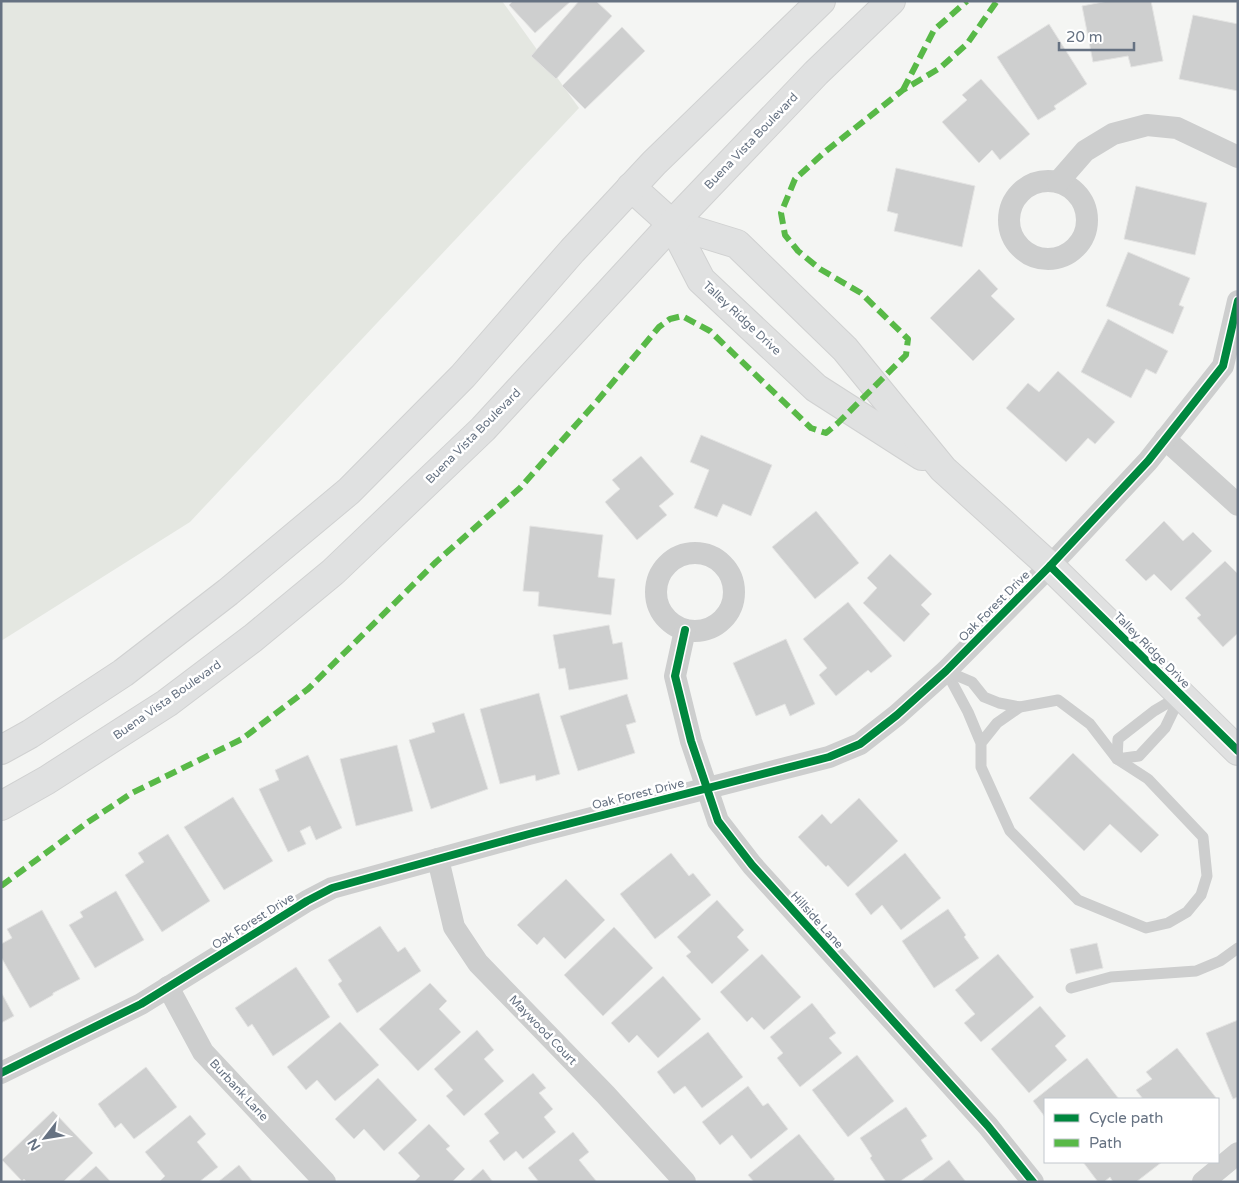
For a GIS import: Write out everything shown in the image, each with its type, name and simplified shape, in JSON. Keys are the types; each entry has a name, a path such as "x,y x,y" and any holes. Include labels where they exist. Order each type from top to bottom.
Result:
{"main road":[{"path":"1,750 30,734 123,673 228,592 349,491 463,376 572,251 631,187 820,1"},
{"name":"Buena Vista Boulevard","path":"1,806 47,780 167,702 253,638 333,572 483,429 672,224 816,73 891,1"},
{"path":"631,187 672,224"},
{"name":"Talley Ridge Drive","path":"672,224 701,280 816,388 943,469"},
{"name":"Talley Ridge Drive","path":"672,224 737,244 845,349 943,469 1050,566 1238,751"}],"street":[{"path":"1058,182 1084,150 1113,134 1147,125 1177,128 1238,157"},
{"name":"Oak Forest Drive","path":"1,1073 141,1004 307,900 332,888 529,834 829,757 860,744 897,715 946,671 1050,566 1148,461 1223,366 1238,301"},
{"path":"1165,439 1238,505"},
{"name":"Hillside Lane","path":"685,630 675,676 691,741 718,821 752,865 981,1119 1033,1182"},
{"name":"Maywood Court","path":"438,859 454,927 478,963 605,1094 685,1182"},
{"name":"Burbank Lane","path":"168,987 203,1052 325,1182"},
{"path":"1203,1182 1238,1153"}],"lane":[{"path":"946,671 972,682 984,697 999,703 1020,707 1058,700 1090,724 1117,758 1148,779 1203,837 1207,876 1201,895 1187,912 1168,923 1146,928 1078,900 1010,831 981,767 981,743 968,712 946,671"},
{"path":"1117,758 1139,756 1165,728 1181,695"},
{"path":"1117,758 1118,739 1154,711 1181,695"},
{"path":"981,743 997,723 1020,707"},
{"path":"1071,988 1111,977 1196,970 1220,961 1238,948"}],"shaded area":[{"path":"1,1 502,1 579,108 190,522 1,641"}],"building":[{"path":"513,1 571,1 535,33 509,5"},
{"path":"579,1 596,1 612,16 556,79 531,56"},
{"path":"1108,1 1151,1 1163,61 1131,67 1128,56 1093,62 1082,6"},
{"path":"1193,15 1238,24 1238,91 1179,79"},
{"path":"1049,24 1087,84 1054,106 1056,109 1038,120 997,57"},
{"path":"622,27 645,51 585,109 562,86"},
{"path":"981,79 1030,134 1000,160 992,150 979,163 942,122 967,100 962,95"},
{"path":"896,168 975,186 962,247 894,231 898,214 887,211"},
{"path":"1136,186 1207,203 1195,255 1124,239"},
{"path":"1128,252 1190,278 1179,305 1184,307 1173,334 1106,306"},
{"path":"979,269 998,289 991,296 1015,319 973,361 930,318"},
{"path":"1108,319 1168,351 1156,374 1146,369 1131,398 1081,372"},
{"path":"1058,371 1115,422 1095,444 1088,438 1066,462 1006,408 1028,383 1039,392"},
{"path":"701,435 772,465 751,516 723,504 717,517 694,508 709,470 690,462"},
{"path":"641,456 674,494 659,506 667,515 637,540 605,502 620,489 612,480"},
{"path":"816,511 859,563 815,599 772,547"},
{"path":"1164,521 1183,541 1193,532 1212,551 1171,591 1154,574 1146,581 1125,560"},
{"path":"530,526 603,535 598,577 615,579 611,615 538,606 539,592 523,591"},
{"path":"890,554 932,594 921,605 930,614 904,642 863,603 877,588 867,578"},
{"path":"1225,561 1238,574 1238,633 1223,647 1197,618 1201,615 1185,598"},
{"path":"848,602 892,656 871,673 868,670 836,696 819,675 827,668 803,639"},
{"path":"609,625 613,644 622,642 628,679 569,690 565,668 559,669 553,635"},
{"path":"786,639 815,704 790,716 785,704 756,716 733,663"},
{"path":"539,693 560,774 536,781 535,775 500,784 480,709"},
{"path":"627,694 636,722 626,725 635,753 578,771 560,716"},
{"path":"464,713 488,789 431,809 409,740 435,732 432,723"},
{"path":"397,745 413,811 356,826 340,759"},
{"path":"1073,753 1159,835 1141,853 1110,824 1084,851 1029,798"},
{"path":"308,755 342,828 316,840 310,826 300,831 306,844 288,852 259,789 279,780 275,770"},
{"path":"233,797 273,861 224,890 184,827"},
{"path":"859,798 898,841 848,887 798,837 822,814 831,824"},
{"path":"168,834 210,901 162,932 125,875 144,862 138,853"},
{"path":"671,853 689,876 693,873 711,895 655,939 620,894"},
{"path":"905,853 941,898 901,930 882,905 871,915 855,894"},
{"path":"566,879 605,920 565,959 544,937 537,945 517,925"},
{"path":"116,891 144,940 95,968 69,925 83,917 80,912"},
{"path":"717,900 744,930 737,937 749,950 712,984 686,956 691,952 677,937"},
{"path":"948,909 979,958 934,988 902,941"},
{"path":"42,910 80,979 30,1008 1,957 1,944 12,938 7,929"},
{"path":"380,926 398,952 405,947 421,971 357,1013 338,984 342,981 328,960"},
{"path":"614,927 653,968 603,1016 564,975"},
{"path":"1097,943 1103,968 1076,974 1070,949"},
{"path":"762,954 801,997 764,1030 752,1017 747,1022 720,992"},
{"path":"998,954 1034,997 981,1042 964,1023 975,1014 955,990"},
{"path":"296,967 330,1017 273,1056 252,1024 248,1027 235,1008"},
{"path":"663,976 701,1019 658,1058 637,1035 629,1043 611,1023"},
{"path":"430,983 447,1001 439,1009 461,1032 418,1071 379,1029"},
{"path":"1,992 14,1016 1,1023"},
{"path":"812,1003 836,1033 829,1038 842,1053 800,1087 777,1058 783,1053 770,1037"},
{"path":"1040,1006 1066,1036 1055,1046 1067,1060 1029,1093 991,1049"},
{"path":"1238,1020 1238,1097 1233,1099 1206,1033"},
{"path":"340,1022 379,1065 335,1101 317,1080 306,1090 287,1067"},
{"path":"477,1030 494,1050 484,1059 504,1081 464,1116 446,1096 453,1090 434,1069"},
{"path":"708,1032 743,1077 702,1108 685,1086 674,1094 657,1072"},
{"path":"1177,1048 1216,1098 1142,1098 1136,1090 1152,1079 1146,1072"},
{"path":"857,1055 894,1101 848,1137 812,1090"},
{"path":"1087,1058 1118,1098 1044,1098 1044,1116 1033,1101"},
{"path":"146,1067 177,1107 134,1139 121,1123 115,1128 98,1104"},
{"path":"533,1073 546,1088 539,1093 553,1109 544,1117 556,1132 523,1159 516,1151 504,1161 489,1141 499,1133 484,1114"},
{"path":"378,1078 417,1120 384,1151 364,1129 354,1139 335,1119"},
{"path":"748,1086 763,1106 768,1103 788,1129 751,1159 732,1135 720,1145 702,1122"},
{"path":"906,1107 927,1136 921,1140 933,1159 899,1182 886,1182 870,1158 872,1156 860,1138"},
{"path":"53,1111 93,1153 63,1182 27,1182 24,1179 22,1181 2,1160"},
{"path":"190,1115 206,1134 197,1142 218,1167 199,1182 161,1182 165,1176 145,1152"},
{"path":"429,1124 450,1146 446,1149 465,1169 452,1182 414,1182 420,1176 398,1153"},
{"path":"573,1132 589,1152 579,1160 597,1182 539,1182 528,1168"},
{"path":"799,1134 835,1179 832,1182 754,1182 748,1175"},
{"path":"949,1160 966,1182 920,1182"},
{"path":"1084,1163 1161,1163 1136,1182 1113,1182 1110,1177 1104,1182 1098,1182"},
{"path":"239,1165 253,1182 218,1182"},
{"path":"96,1166 111,1182 78,1182"},
{"path":"483,1169 493,1182 469,1182"}],"marked path":[{"path":"903,90 934,30 967,1"},
{"path":"1,886 88,822 132,793 242,739 308,689 436,562 520,488 598,400 659,327 670,319 682,316 710,331 811,428 826,433 838,423 906,355 908,339 861,293 820,269 798,251 785,235 781,213 795,179 826,151 903,90 940,68 967,44 997,1"}],"cycle path":[{"path":"1,1073 141,1004 307,901 332,888 529,834 829,757 860,744 897,715 946,671 1050,566 1148,461 1223,366 1238,301"},
{"path":"1050,566 1238,751"},
{"path":"685,630 675,676 691,741 718,821 752,865 988,1126 1033,1182"}]}
